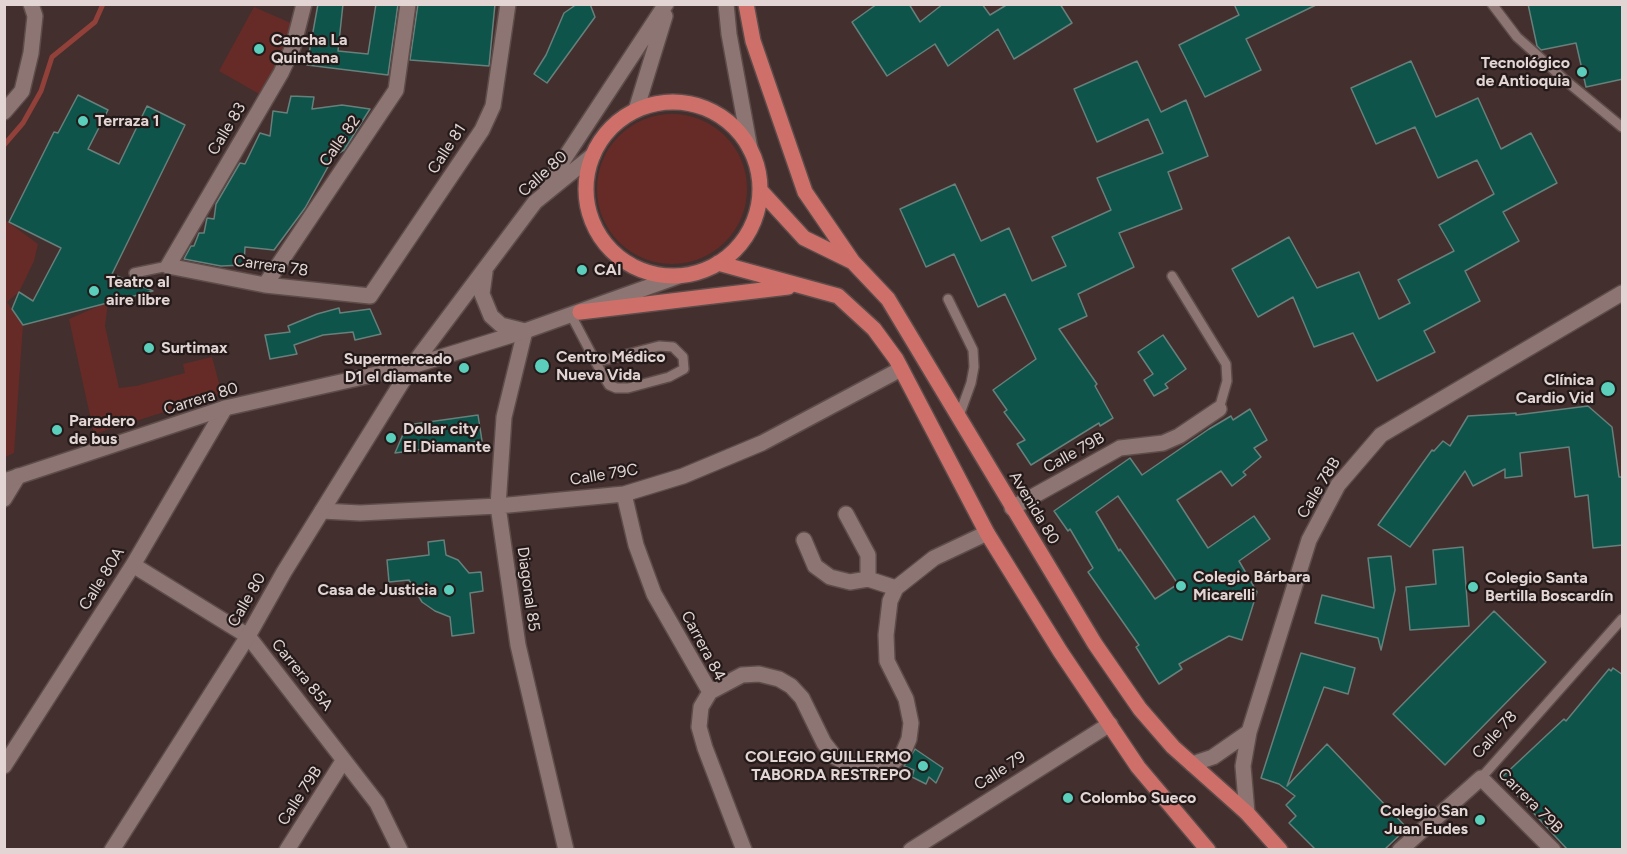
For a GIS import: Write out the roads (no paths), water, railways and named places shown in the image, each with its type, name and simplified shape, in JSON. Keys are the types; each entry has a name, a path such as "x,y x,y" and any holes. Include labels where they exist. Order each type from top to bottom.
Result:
{"main road":[{"path":"746,4 753,41 806,192 853,262"},
{"path":"668,102 701,106 729,123 750,149 757,169 760,190 758,205 748,232 740,244 718,263 706,270 679,276 644,271 628,263 603,239 588,207 587,181 593,155 604,136 618,121 636,110 668,102"},
{"name":"Avenida 80","path":"760,190 804,238 853,262 888,299 1095,644 1140,709 1157,731 1247,813 1280,849"},
{"path":"718,263 838,296 874,329 901,369 987,533 1138,767 1208,849"},
{"path":"576,313 800,286"}],"street":[{"path":"6,109 22,91 31,53 35,16 31,4"},
{"name":"Calle 83","path":"168,266 281,73 294,47 304,4"},
{"name":"Calle 82","path":"265,285 396,90 408,4"},
{"name":"Calle 81","path":"370,296 482,130 493,106 508,4"},
{"path":"636,110 668,4"},
{"path":"535,202 668,4"},
{"path":"726,4 729,34 750,149"},
{"name":"Calle 80","path":"112,849 248,636 412,366 535,202 593,155"},
{"path":"489,265 482,282 485,306 501,324 525,331"},
{"name":"Carrera 78","path":"168,266 265,285 370,296"},
{"path":"412,366 525,331 679,276"},
{"name":"Calle 78B","path":"1247,813 1243,766 1249,732 1309,540 1338,485 1381,435 1623,293"},
{"name":"Diagonal 85","path":"525,331 504,417 498,506 518,645 566,849"},
{"name":"Carrera 80","path":"11,478 225,408 412,366"},
{"name":"Calle 79C","path":"322,511 360,513 498,506 624,494 683,476 762,443 901,369"},
{"name":"Calle 80A","path":"4,766 133,565 225,408"},
{"name":"Calle 79B","path":"1012,508 1120,448 1163,443 1179,436 1219,409"},
{"path":"4,499 11,478"},
{"name":"Carrera 84","path":"624,494 636,545 654,594 710,692 701,707 699,727 744,849"},
{"path":"846,514 868,555 868,579"},
{"path":"710,692 742,675 759,674 780,679 791,686 802,698 824,743 835,757 854,768 879,771 892,765 903,753 911,728 908,704 889,667 887,655 889,608 896,588 934,558 987,533"},
{"path":"804,540 815,566 830,577 850,582 868,579 896,588"},
{"name":"Carrera 85A","path":"133,565 248,636 377,803 400,849"},
{"name":"Calle 79","path":"911,849 1110,724"},
{"path":"1192,764 1213,757 1249,732"},
{"name":"Calle 79B","path":"287,849 344,761"},
{"name":"Calle 78","path":"1400,849 1481,777"},
{"name":"Carrera 79B","path":"1481,777 1553,849"}],"lane":[{"path":"1492,4 1518,37 1564,80 1623,127"},
{"path":"134,273 168,266"},
{"path":"1172,276 1226,364 1227,381 1219,409"},
{"path":"948,299 973,350 974,367 971,382 958,416"},
{"path":"576,313 597,362 609,384 616,388 628,388 669,377 684,369 683,357 673,346 659,346 597,362"},
{"name":"Calle 78","path":"1481,777 1623,619"}],"waterway":[{"path":"4,145 23,123 41,91 52,57 95,22 103,4"}],"place":[{"name":"Cancha La Quintana","path":"259,49"},
{"name":"Tecnológico de Antioquia","path":"1582,72"},
{"name":"Terraza 1","path":"83,121"},
{"name":"CAI","path":"582,270"},
{"name":"Teatro al aire libre","path":"94,291"},
{"name":"Surtimax","path":"149,348"},
{"name":"Centro Médico Nueva Vida","path":"542,366"},
{"name":"Supermercado D1 el diamante","path":"464,368"},
{"name":"Clínica Cardio Vid","path":"1608,389"},
{"name":"Paradero de bus","path":"57,430"},
{"name":"Dollar city El Diamante","path":"391,438"},
{"name":"Colegio Bárbara Micarelli","path":"1181,586"},
{"name":"Colegio Santa Bertilla Boscardín","path":"1473,587"},
{"name":"Casa de Justicia","path":"449,590"},
{"name":"COLEGIO GUILLERMO TABORDA RESTREPO","path":"923,766"},
{"name":"Colombo Sueco","path":"1068,798"},
{"name":"Colegio San Juan Eudes","path":"1480,820"}]}
